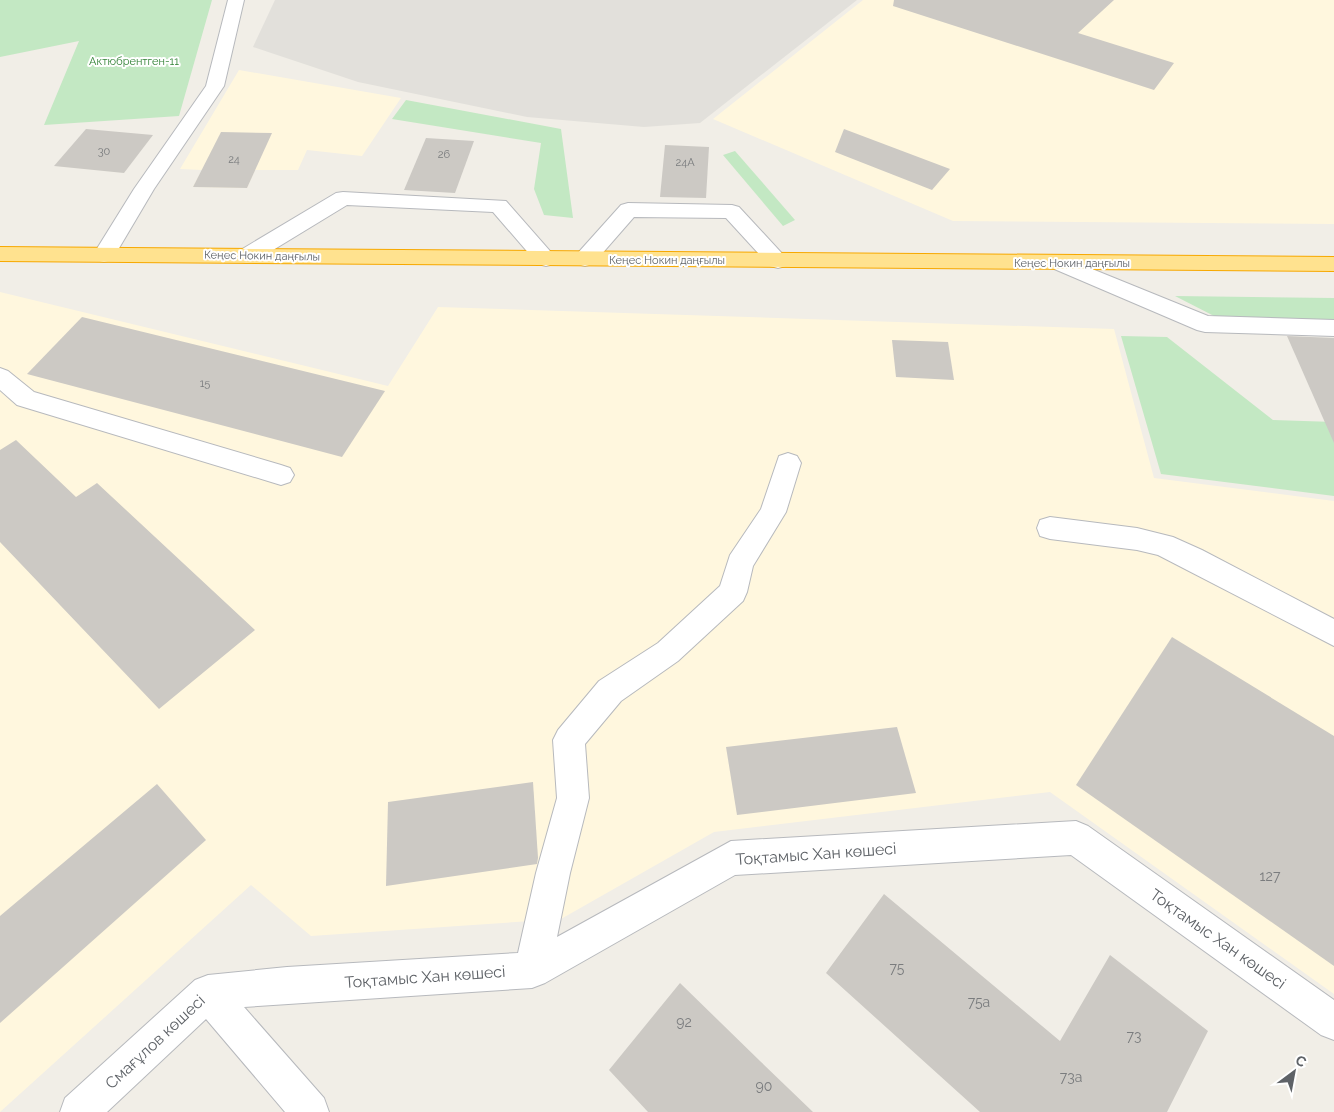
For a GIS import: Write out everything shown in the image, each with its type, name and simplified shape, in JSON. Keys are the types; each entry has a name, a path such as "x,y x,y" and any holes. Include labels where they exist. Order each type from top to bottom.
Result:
{"highway":[{"name":"Кеңес Нокин даңғылы","path":"0,254 1060,264 1334,264"}],"street":[{"path":"104,255 144,189 215,86 236,0"},
{"path":"247,256 343,198 499,206 546,259"},
{"path":"585,259 628,210 732,212 778,261"},
{"path":"1060,264 1204,324 1334,328"},
{"path":"0,377 26,399 281,475"},
{"path":"532,970 553,873 573,798 569,740 610,691 668,652 733,592 740,563 773,512 788,464"},
{"path":"1050,528 1137,539 1163,545 1192,558 1334,632"},
{"name":"Тоқтамыс Хан көшесі","path":"208,993 287,985 532,970 731,858 1076,838 1334,1022"},
{"path":"208,993 310,1112"},
{"name":"Смағұлов көшесі","path":"79,1112 208,993"}],"shaded area":[{"path":"275,0 857,0 700,123 644,127 527,117 358,82 253,47"},
{"path":"863,0 1334,0 1334,224 953,221 713,119"},
{"path":"239,70 401,98 362,156 307,150 298,170 255,170 247,188 193,187 202,170 180,169"},
{"path":"0,292 388,386 438,307 1114,329 1154,478 1334,501 1334,994 1050,792 714,832 561,919 311,936 251,885 0,1112"}],"green space":[{"name":"Актюбрентген-11","path":"0,0 212,0 179,116 44,125 79,41 0,57"},
{"path":"406,100 561,129 573,218 544,215 534,189 541,143 392,119"},
{"path":"735,151 795,220 783,226 723,155"},
{"path":"1175,296 1334,298 1334,321 1214,316"},
{"path":"1121,336 1167,337 1273,420 1334,422 1334,496 1161,474"}],"building":[{"path":"894,0 1114,0 1078,33 1174,63 1154,90 893,6"},
{"path":"86,129 153,135 124,173 54,166"},
{"path":"844,129 950,169 932,190 835,152"},
{"path":"221,132 272,133 247,188 193,187"},
{"path":"426,138 474,141 455,193 404,190"},
{"path":"665,145 709,147 706,198 660,197"},
{"path":"82,317 385,391 342,457 27,374"},
{"path":"1287,336 1334,338 1334,443"},
{"path":"892,340 948,342 954,380 896,377"},
{"path":"16,440 76,497 97,483 255,630 159,709 0,542 0,450"},
{"path":"1172,637 1334,736 1334,966 1076,785"},
{"path":"897,727 916,793 737,815 726,747"},
{"path":"533,782 537,864 386,886 388,802"},
{"path":"157,784 206,840 0,1023 0,916"},
{"path":"884,894 1060,1041 1110,955 1208,1031 1167,1112 980,1112 826,973"},
{"path":"680,983 813,1112 648,1112 609,1070"}]}
